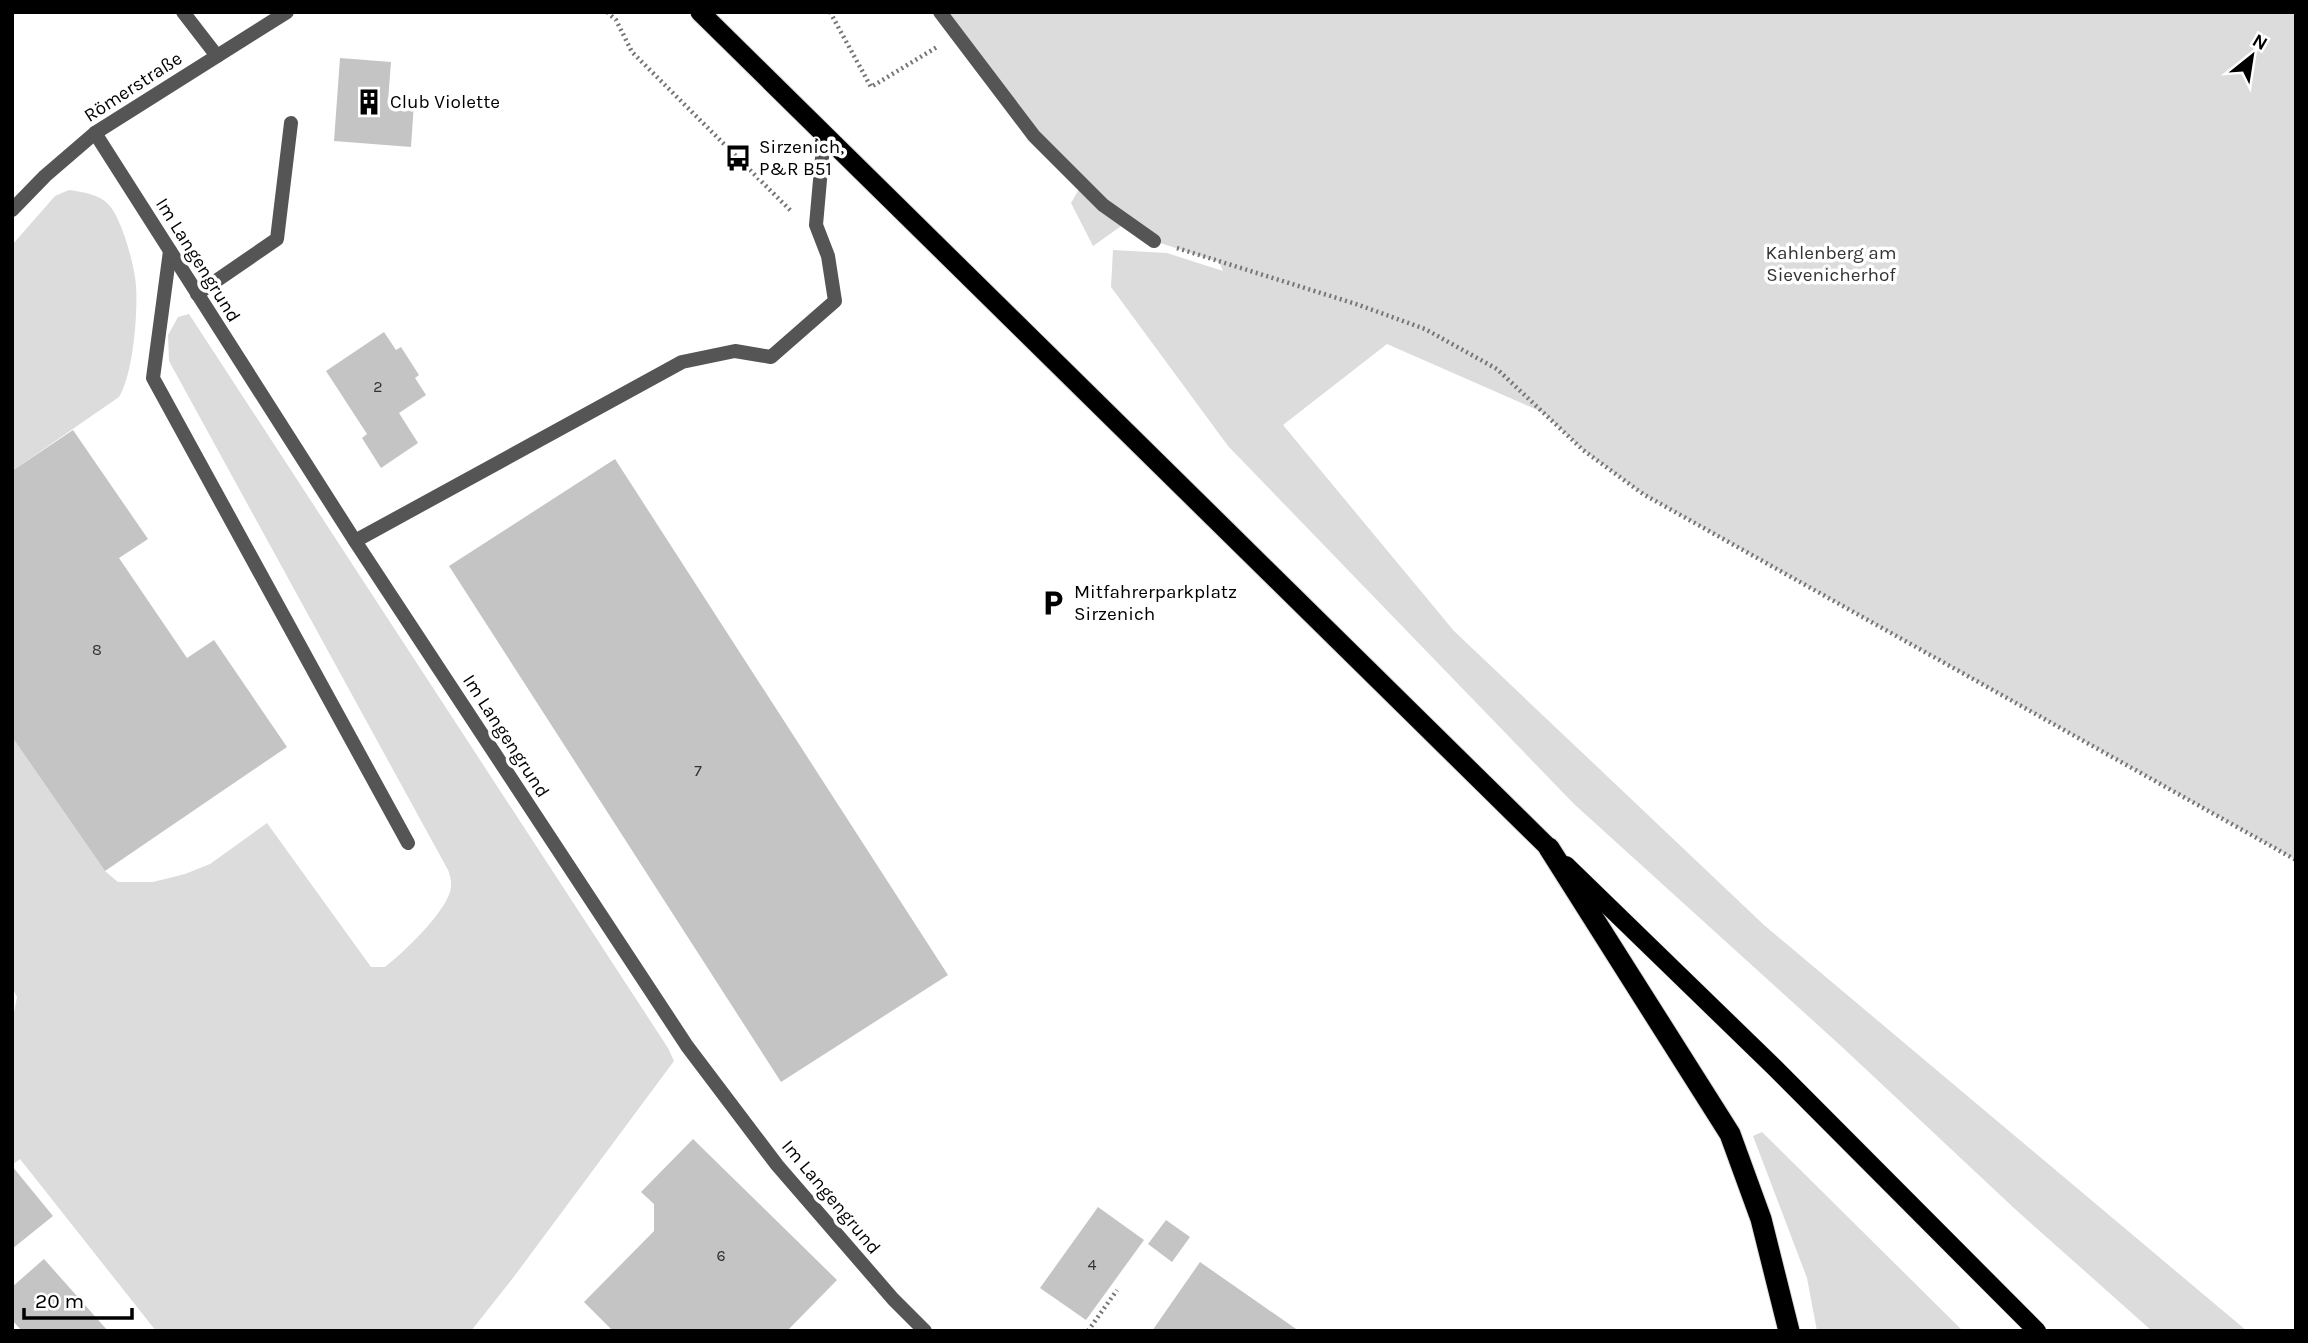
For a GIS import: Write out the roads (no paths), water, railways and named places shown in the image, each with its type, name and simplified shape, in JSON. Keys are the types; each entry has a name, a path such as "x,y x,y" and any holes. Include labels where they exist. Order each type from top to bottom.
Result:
{"highway":[{"path":"700,12 1549,848 1730,1134 1762,1219 1789,1331"}],"main road":[{"path":"1549,848 1774,1067 2037,1331"}],"street":[{"path":"183,12 217,57"},
{"name":"Römerstraße","path":"12,210 45,176 95,133 287,12"},
{"path":"940,12 1034,136 1103,205 1154,241"},
{"path":"197,294 276,239 291,123"},
{"name":"Im Langengrund","path":"95,133 355,541 692,1052 777,1165 893,1299 925,1331"},
{"path":"355,541 682,362 734,351 771,357 835,301 828,256 816,225 824,135"},
{"path":"170,251 153,378 408,842"}],"place":[{"name":"Club Violette","path":"369,102"},
{"name":"Sirzenich, P&R B51","path":"738,158"},
{"name":"Mitfahrerparkplatz Sirzenich","path":"1053,603"}],"park label":[{"name":"Kahlenberg am Sievenicherhof","path":"1831,264"}]}
